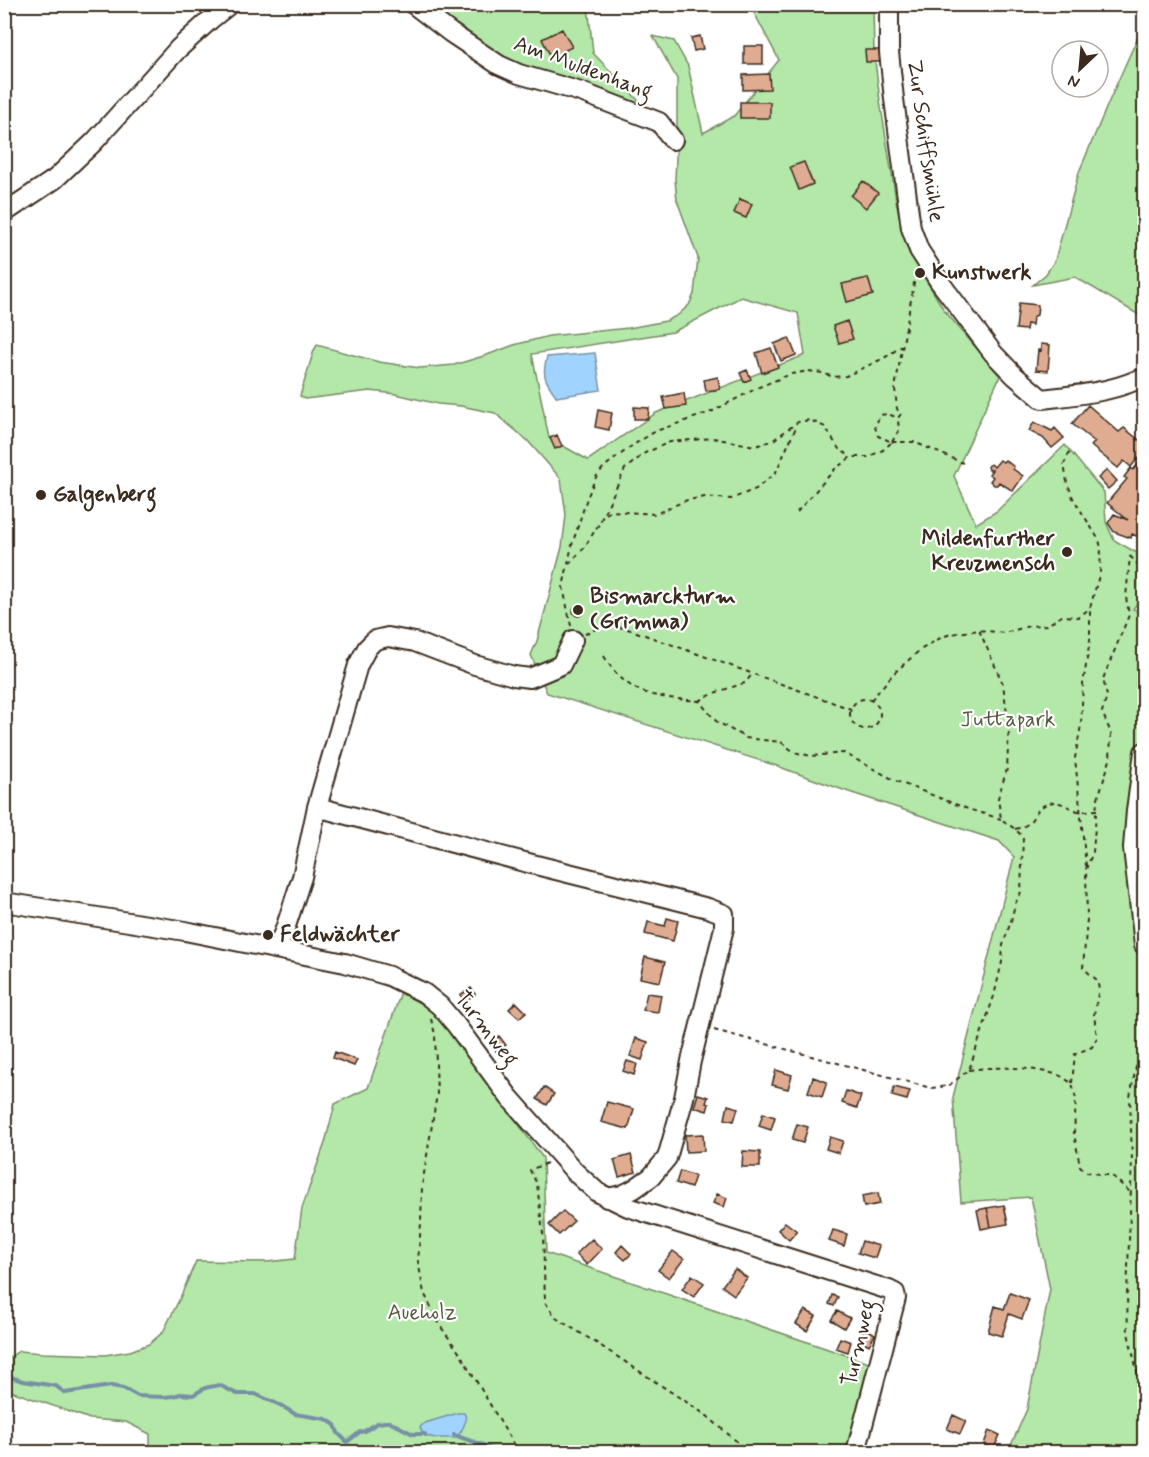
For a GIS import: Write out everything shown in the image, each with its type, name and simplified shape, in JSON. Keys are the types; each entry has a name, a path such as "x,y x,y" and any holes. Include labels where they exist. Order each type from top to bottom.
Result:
{"street":[{"path":"4,213 55,178 93,142 178,49 230,4"},
{"name":"Am Muldenhang","path":"413,4 499,65 519,74 581,92 659,122 673,140"},
{"name":"Zur Schiffsmühle","path":"889,4 889,52 911,228 919,250 939,281 993,353 1042,399 1096,393 1137,380 1144,383"},
{"path":"277,949 302,877 317,807 358,665 367,648 375,640 388,637 415,642 475,665 530,678 561,665 573,640"},
{"path":"1144,752 1133,848 1144,945"},
{"path":"317,807 682,901 724,914 724,928 684,1098 667,1158 651,1177 634,1190 607,1198"},
{"name":"Turmweg","path":"4,902 185,931 345,963 389,976 424,993 445,1012 509,1097 576,1173 597,1192 628,1207 895,1293 896,1298 856,1452"}],"path":[{"path":"568,565 584,548 626,469 645,453 670,442 713,438 755,446 772,441 798,422 810,420 825,427 839,449 850,457 868,457 883,450 892,442 899,430 898,418 901,414 897,409 895,388 919,250"},
{"path":"850,709 631,630 607,624 573,640 563,587 572,545 596,477 604,467 633,445 656,431 711,412 759,387 791,374 808,371 833,377 846,376 884,358 902,346"},
{"path":"898,418 888,414 880,415 875,427 878,436 892,442 914,442 963,463"},
{"path":"603,515 611,511 655,514 687,500 705,497 731,499 756,489 776,472 798,422"},
{"path":"1071,449 1064,464 1067,482 1073,498 1099,540 1101,548 1100,572 1090,608 1090,640 1075,758 1086,869 1087,919 1083,968 1097,980 1099,989 1094,1014 1097,1038 1092,1047 1075,1054 1072,1083 1076,1099 1074,1133 1080,1166 1087,1172 1112,1176 1131,1193"},
{"path":"797,512 835,469 850,457"},
{"path":"1086,869 1092,852 1098,801 1110,760 1111,734 1102,712 1107,696 1103,679 1129,615 1126,597 1130,556 1144,571"},
{"path":"871,700 894,673 927,645 942,637 979,630 1004,633 1029,626 1047,625 1062,616 1079,617 1090,608"},
{"path":"979,630 1003,684 1009,728 1007,769 998,798 1001,819"},
{"path":"604,656 613,671 632,687 656,697 699,702 717,692 745,683 753,673"},
{"path":"859,700 871,700 879,708 880,720 871,729 859,729 851,721 850,709 859,700"},
{"path":"699,702 716,721 746,738 781,742 794,753 811,756 844,753 896,781 968,809 1001,819 1023,837 1022,892 1015,904 1003,945 1002,962 994,996 969,1070"},
{"path":"1015,829 1024,828 1047,803 1056,801 1079,811 1097,810"},
{"path":"424,993 435,1034 437,1094 422,1186 417,1261 424,1293 441,1327 461,1355 518,1452"},
{"path":"700,1026 930,1088 948,1086 969,1070 989,1067 1057,1074 1072,1083"},
{"path":"1144,1040 1130,1097 1132,1160 1126,1295 1128,1333 1143,1396 1144,1411"},
{"path":"560,1155 530,1170 537,1184 543,1234 545,1302 556,1318 706,1415 748,1452"}],"green space":[{"path":"413,5 588,5 593,53 659,122 519,74"},
{"name":"Juttapark","path":"750,5 873,5 874,52 880,101 897,206 908,250 944,310 1000,376 954,476 976,524 997,511 1065,445 1104,492 1106,522 1114,540 1144,557 1144,593 1133,609 1144,614 1144,1452 1008,1452 1027,1409 1050,1289 1031,1197 961,1202 953,1097 1014,857 999,841 774,765 547,693 531,655 537,641 562,547 566,515 561,479 528,441 495,413 370,391 305,399 300,396 317,345 379,362 420,368 454,365 549,336 629,328 666,321 678,315 689,305 694,294 698,258 677,200 675,180 677,79 653,36 674,41 688,66 703,133 734,116 779,60","holes":["741,297 798,313 805,355 656,413 588,460 549,438 532,354 673,332"]},
{"path":"1144,23 1144,318 1075,277 1033,285 1046,274 1055,260 1079,172"},
{"name":"Aueholz","path":"401,992 440,1015 543,1158 546,1253 875,1365 851,1452 150,1452 150,1434 126,1422 90,1419 5,1389 4,1361 19,1351 105,1355 130,1351 149,1344 163,1332 196,1261 267,1262 295,1259 302,1208 325,1143 335,1104 368,1088"}],"water":[{"path":"595,353 601,390 557,397 545,374 547,357"},
{"path":"464,1413 466,1419 457,1438 436,1438 423,1434 420,1427 425,1423"}],"building":[{"path":"562,29 572,47 551,57 542,39"},
{"path":"700,36 703,49 694,51 691,38"},
{"path":"744,46 763,46 763,64 744,64"},
{"path":"865,50 880,50 880,62 866,62"},
{"path":"769,74 770,89 743,90 743,75"},
{"path":"740,102 770,102 770,118 740,118"},
{"path":"804,162 813,184 799,190 790,167"},
{"path":"863,181 878,193 866,208 851,196"},
{"path":"740,199 752,204 746,218 734,213"},
{"path":"868,278 873,295 847,302 842,284"},
{"path":"1019,303 1038,305 1037,315 1033,317 1032,325 1027,324 1026,330 1016,329"},
{"path":"847,321 853,339 839,343 833,326"},
{"path":"789,338 796,355 781,361 774,344"},
{"path":"1041,344 1050,345 1048,371 1036,370 1038,350 1041,351"},
{"path":"771,348 778,367 762,373 756,353"},
{"path":"747,370 751,379 744,382 740,373"},
{"path":"718,377 720,389 706,391 704,380"},
{"path":"684,393 686,406 666,409 663,397"},
{"path":"1088,405 1119,432 1124,428 1144,444 1144,510 1139,517 1144,519 1144,539 1132,534 1131,538 1114,532 1108,523 1114,514 1128,520 1107,503 1127,479 1124,477 1131,468 1133,470 1141,461 1138,458 1131,467 1124,461 1118,468 1091,446 1095,442 1072,424"},
{"path":"634,407 649,408 648,419 634,419"},
{"path":"598,410 612,413 609,430 595,427"},
{"path":"1034,422 1052,431 1055,428 1064,438 1052,448 1043,438 1029,431"},
{"path":"557,435 562,446 555,449 550,438"},
{"path":"1000,460 1003,462 1005,460 1023,476 1013,491 999,482 994,485 990,481 993,477 989,474 992,470 989,470 988,466 991,464 994,467"},
{"path":"1107,470 1117,481 1108,489 1098,478"},
{"name":"Bismarckturm (Grimma)","path":"578,606 582,607 582,615 578,616 574,615 573,611 574,607"},
{"path":"667,918 678,921 673,941 645,934 648,922 665,926"},
{"path":"645,957 665,962 660,982 640,978"},
{"path":"471,988 475,994 465,1001 460,995"},
{"path":"647,993 661,995 658,1012 643,1010"},
{"path":"516,1002 526,1012 519,1018 509,1009"},
{"path":"499,1036 506,1045 497,1052 490,1043"},
{"path":"636,1038 648,1042 642,1060 630,1056"},
{"path":"335,1052 357,1060 354,1066 333,1058"},
{"path":"627,1061 637,1064 634,1075 623,1071"},
{"path":"776,1070 792,1075 788,1089 772,1085"},
{"path":"813,1077 827,1082 822,1097 808,1092"},
{"path":"544,1087 554,1094 547,1105 537,1099"},
{"path":"894,1087 910,1091 907,1100 892,1096"},
{"path":"846,1091 861,1096 857,1108 842,1103"},
{"path":"698,1094 708,1097 707,1111 694,1107"},
{"path":"607,1102 634,1109 628,1129 601,1122"},
{"path":"728,1105 738,1108 734,1121 725,1119"},
{"path":"763,1113 775,1117 771,1130 759,1126"},
{"path":"797,1124 808,1127 803,1143 792,1140"},
{"path":"703,1134 704,1151 686,1152 685,1135"},
{"path":"830,1137 843,1141 839,1153 826,1149"},
{"path":"743,1151 760,1152 760,1167 742,1167"},
{"path":"631,1155 636,1172 619,1177 614,1160"},
{"path":"680,1171 695,1176 691,1188 676,1183"},
{"path":"878,1193 880,1204 864,1207 862,1196"},
{"path":"717,1194 727,1198 724,1207 713,1203"},
{"path":"1004,1205 1008,1224 991,1227 987,1208"},
{"path":"987,1208 991,1227 981,1229 977,1210"},
{"path":"563,1211 574,1221 559,1235 549,1225"},
{"path":"785,1222 797,1231 789,1240 778,1230"},
{"path":"833,1230 847,1234 844,1246 829,1241"},
{"path":"592,1239 602,1249 587,1265 576,1254"},
{"path":"862,1241 879,1246 875,1258 858,1253"},
{"path":"622,1245 631,1254 625,1260 616,1252"},
{"path":"673,1251 684,1259 669,1278 658,1270"},
{"path":"735,1269 747,1278 734,1295 722,1286"},
{"path":"692,1275 704,1283 694,1297 682,1289"},
{"path":"1010,1293 1029,1300 1022,1319 1009,1314 1002,1336 988,1332 995,1306 1004,1309"},
{"path":"832,1295 838,1297 834,1306 829,1304"},
{"path":"805,1310 816,1316 807,1331 796,1324"},
{"path":"837,1311 850,1318 844,1328 831,1320"},
{"path":"865,1328 875,1334 869,1345 858,1339"},
{"path":"840,1338 851,1342 848,1352 836,1348"},
{"path":"953,1415 966,1421 960,1434 947,1429"},
{"path":"989,1430 1000,1435 994,1448 984,1444"}],"waterway":[{"path":"4,1375 23,1381 56,1386 65,1393 111,1386 123,1388 138,1396 163,1397 180,1394 193,1395 205,1388 219,1385 237,1394 255,1394 295,1414 326,1419 335,1425 338,1433 347,1442 360,1432 384,1422 390,1422 413,1434 425,1434"},
{"path":"454,1435 497,1452"}],"place":[{"name":"Kunstwerk","path":"920,273"},
{"name":"Galgenberg","path":"41,495"},
{"name":"Mildenfurther Kreuzmensch","path":"1067,552"},
{"name":"Bismarckturm (Grimma)","path":"578,610"},
{"name":"Feldwächter","path":"268,935"}]}
